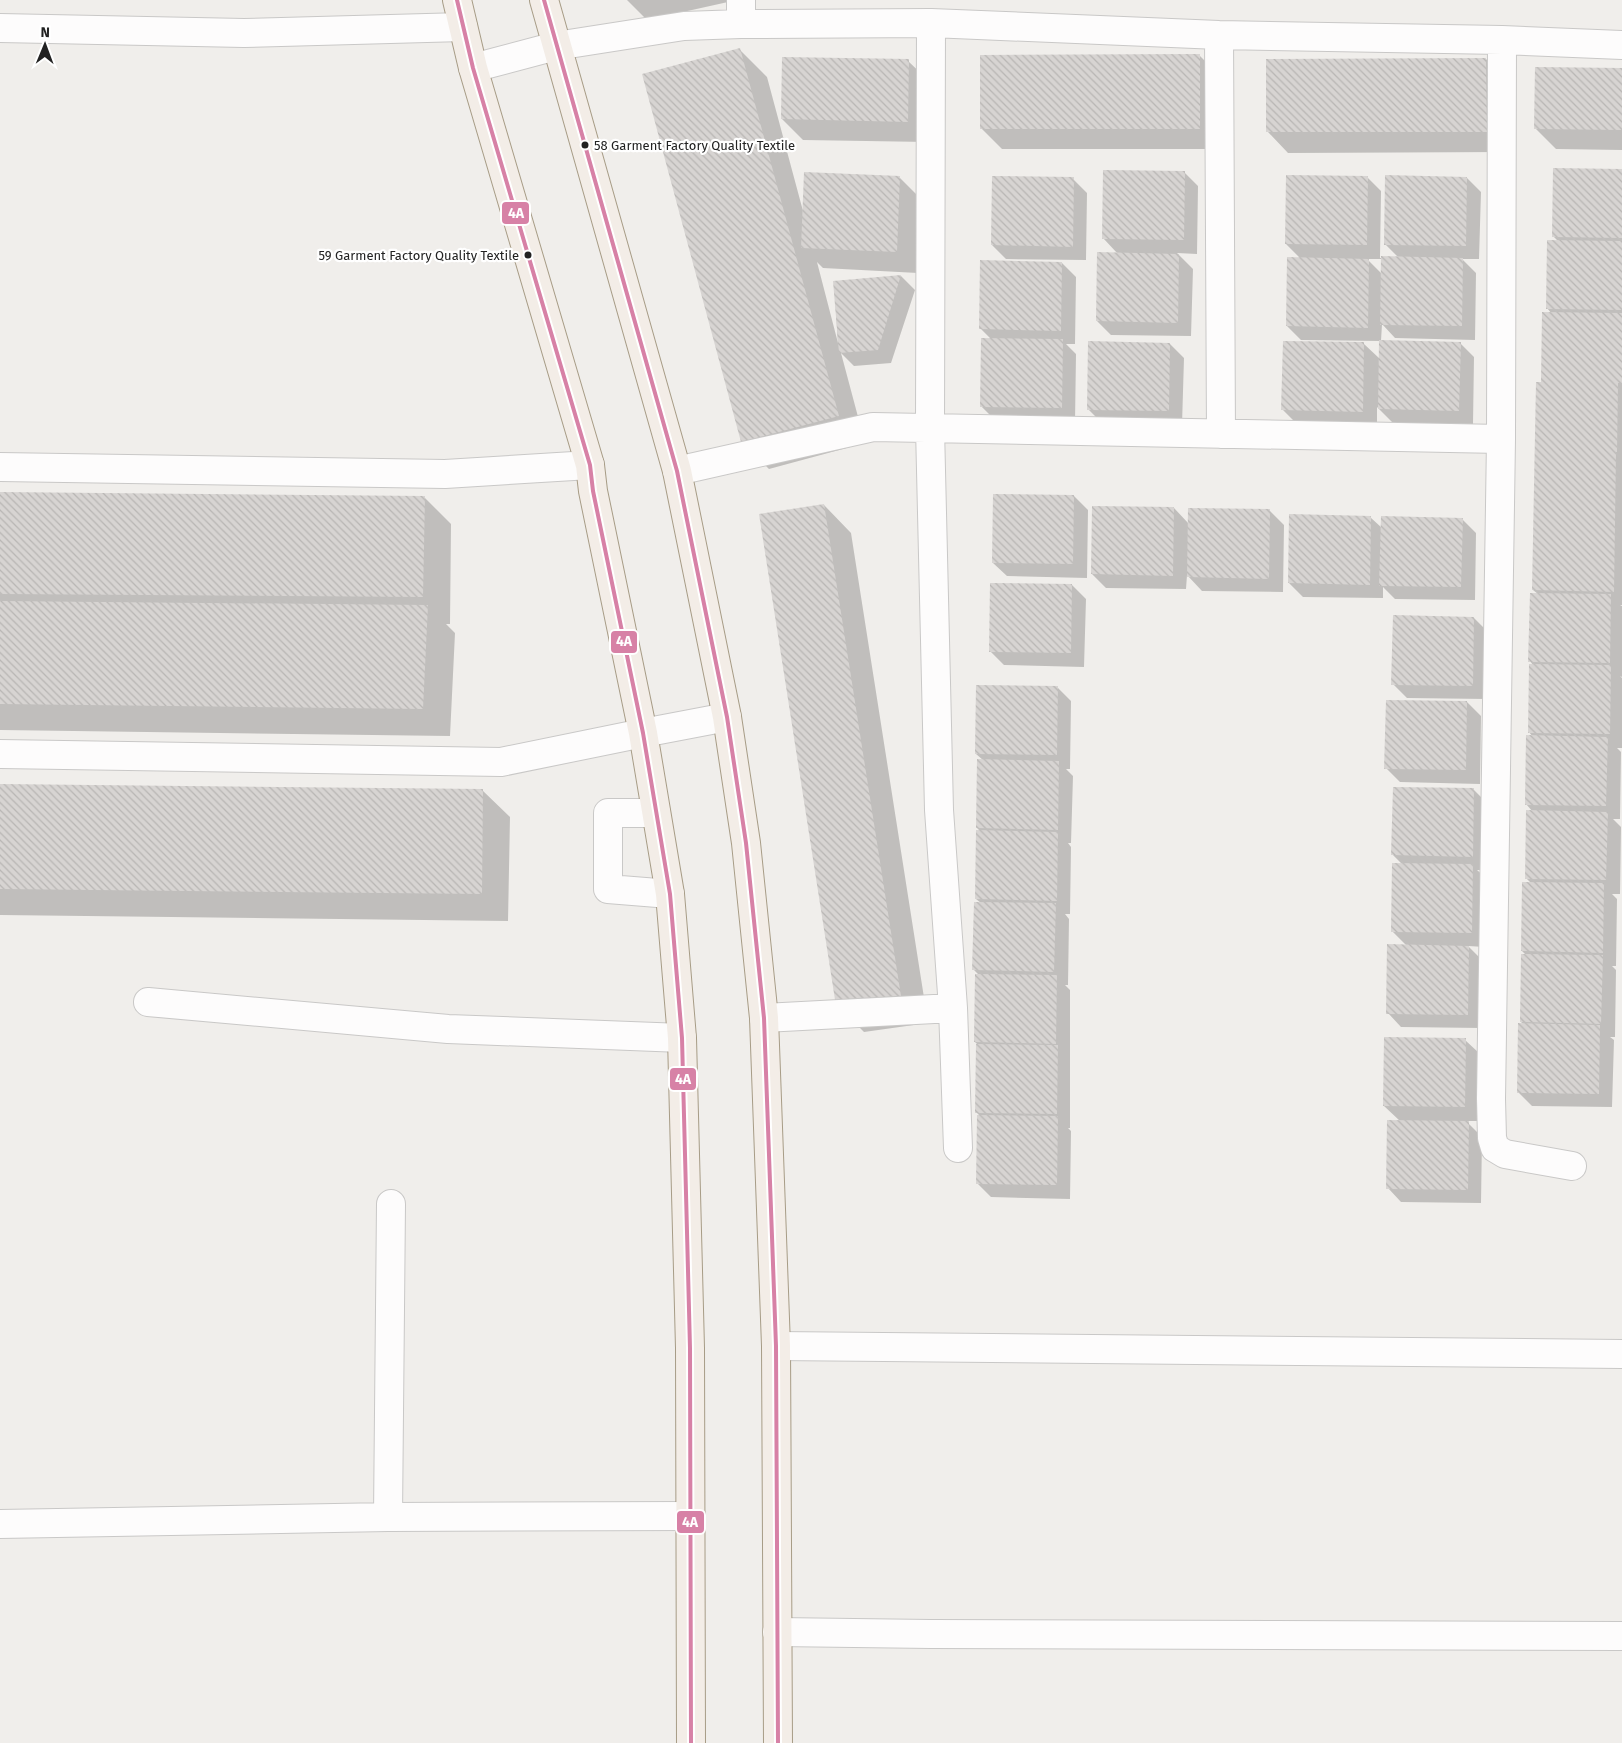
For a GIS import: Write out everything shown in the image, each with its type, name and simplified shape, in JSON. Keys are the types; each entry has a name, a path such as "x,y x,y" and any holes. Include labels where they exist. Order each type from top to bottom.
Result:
{"main road":[{"path":"456,0 473,68 590,465 643,732 670,894 682,1038 690,1348 691,1743"},
{"path":"544,0 677,471 727,717 746,843 764,1018 776,1346 778,1743"}],"street":[{"path":"473,68 556,46 684,26 741,12 931,23 1219,35 1502,40 1622,45"},
{"path":"931,23 930,428 939,810 952,1008 958,1148"},
{"path":"0,28 244,33 463,27"},
{"path":"1219,35 1221,434"},
{"path":"1502,40 1500,439 1492,1138 1495,1148 1505,1154 1572,1166"},
{"path":"677,471 873,427 1500,439"},
{"path":"0,467 446,474 590,465"},
{"path":"0,754 501,762 643,732 727,717"},
{"path":"656,813 608,813 608,889 670,894"},
{"path":"148,1002 448,1029 682,1038"},
{"path":"764,1018 952,1008"},
{"path":"388,1517 390,1204"},
{"path":"776,1346 1622,1354"},
{"path":"0,1524 388,1517 691,1516"},
{"path":"777,1632 1622,1636"}],"building":[{"path":"740,48 839,416 741,442 642,74"},
{"path":"1200,54 1200,129 980,129 980,55"},
{"path":"782,57 909,59 908,122 781,119"},
{"path":"1486,58 1487,132 1266,132 1266,59"},
{"path":"1535,67 1622,68 1622,130 1534,129"},
{"path":"1553,168 1622,169 1622,238 1552,237"},
{"path":"1103,170 1185,171 1184,240 1102,239"},
{"path":"804,172 900,176 897,252 801,248"},
{"path":"1286,175 1368,176 1367,245 1285,244"},
{"path":"1385,175 1467,177 1466,246 1384,245"},
{"path":"992,176 1074,177 1073,247 991,245"},
{"path":"1547,240 1622,241 1622,310 1546,309"},
{"path":"1097,252 1179,254 1178,323 1096,321"},
{"path":"1381,256 1463,258 1462,326 1380,325"},
{"path":"1287,257 1369,259 1368,328 1286,326"},
{"path":"980,260 1062,262 1061,331 979,329"},
{"path":"901,275 878,350 839,353 833,281"},
{"path":"1542,312 1622,313 1622,383 1618,383 1616,452 1614,592 1532,590 1536,382 1541,382"},
{"path":"981,338 1063,339 1062,408 980,407"},
{"path":"1379,340 1461,342 1459,411 1378,409"},
{"path":"1088,341 1170,343 1169,411 1087,410"},
{"path":"1283,341 1364,342 1363,412 1281,410"},
{"path":"0,492 425,496 423,597 0,594"},
{"path":"993,494 1074,495 1073,564 992,563"},
{"path":"824,504 901,996 836,1006 759,514"},
{"path":"1092,506 1174,507 1173,576 1091,574"},
{"path":"1188,508 1270,509 1269,579 1187,577"},
{"path":"1289,514 1371,516 1370,585 1288,583"},
{"path":"1381,516 1463,518 1461,587 1379,586"},
{"path":"990,583 1072,584 1071,653 989,652"},
{"path":"1530,593 1611,594 1610,663 1528,662"},
{"path":"0,601 428,605 423,709 0,704"},
{"path":"1393,615 1474,617 1473,686 1391,685"},
{"path":"1529,664 1611,665 1610,734 1528,733"},
{"path":"976,685 1058,686 1057,755 975,754"},
{"path":"1386,700 1467,701 1466,770 1384,769"},
{"path":"1526,735 1608,737 1606,806 1525,805"},
{"path":"977,759 1059,761 1058,830 976,828"},
{"path":"0,784 483,789 482,894 0,889"},
{"path":"1393,787 1474,788 1473,857 1391,855"},
{"path":"1526,810 1608,812 1606,880 1525,879"},
{"path":"976,830 1058,832 1057,901 975,899"},
{"path":"1392,863 1473,864 1472,933 1391,932"},
{"path":"1522,882 1604,883 1603,953 1521,951"},
{"path":"974,902 1056,903 1054,972 972,970"},
{"path":"1387,944 1469,946 1468,1015 1386,1014"},
{"path":"1521,954 1603,955 1601,1024 1520,1022"},
{"path":"975,974 1057,975 1056,1044 974,1042"},
{"path":"1518,1023 1600,1025 1599,1094 1517,1093"},
{"path":"1384,1037 1466,1038 1465,1107 1383,1106"},
{"path":"976,1044 1058,1045 1057,1114 975,1113"},
{"path":"977,1115 1058,1116 1057,1185 976,1184"},
{"path":"1387,1120 1469,1121 1468,1190 1386,1189"}],"transit line":[{"name":"4A","path":"457,0 473,68 590,465 593,491 643,733 670,894 682,1038 690,1348 691,1743"},
{"name":"4A","path":"544,0 677,471 727,717 746,843 764,1018 776,1346 778,1743"}],"place":[{"name":"58 Garment Factory Quality Textile","path":"585,145"},
{"name":"59 Garment Factory Quality Textile","path":"528,255"}]}
